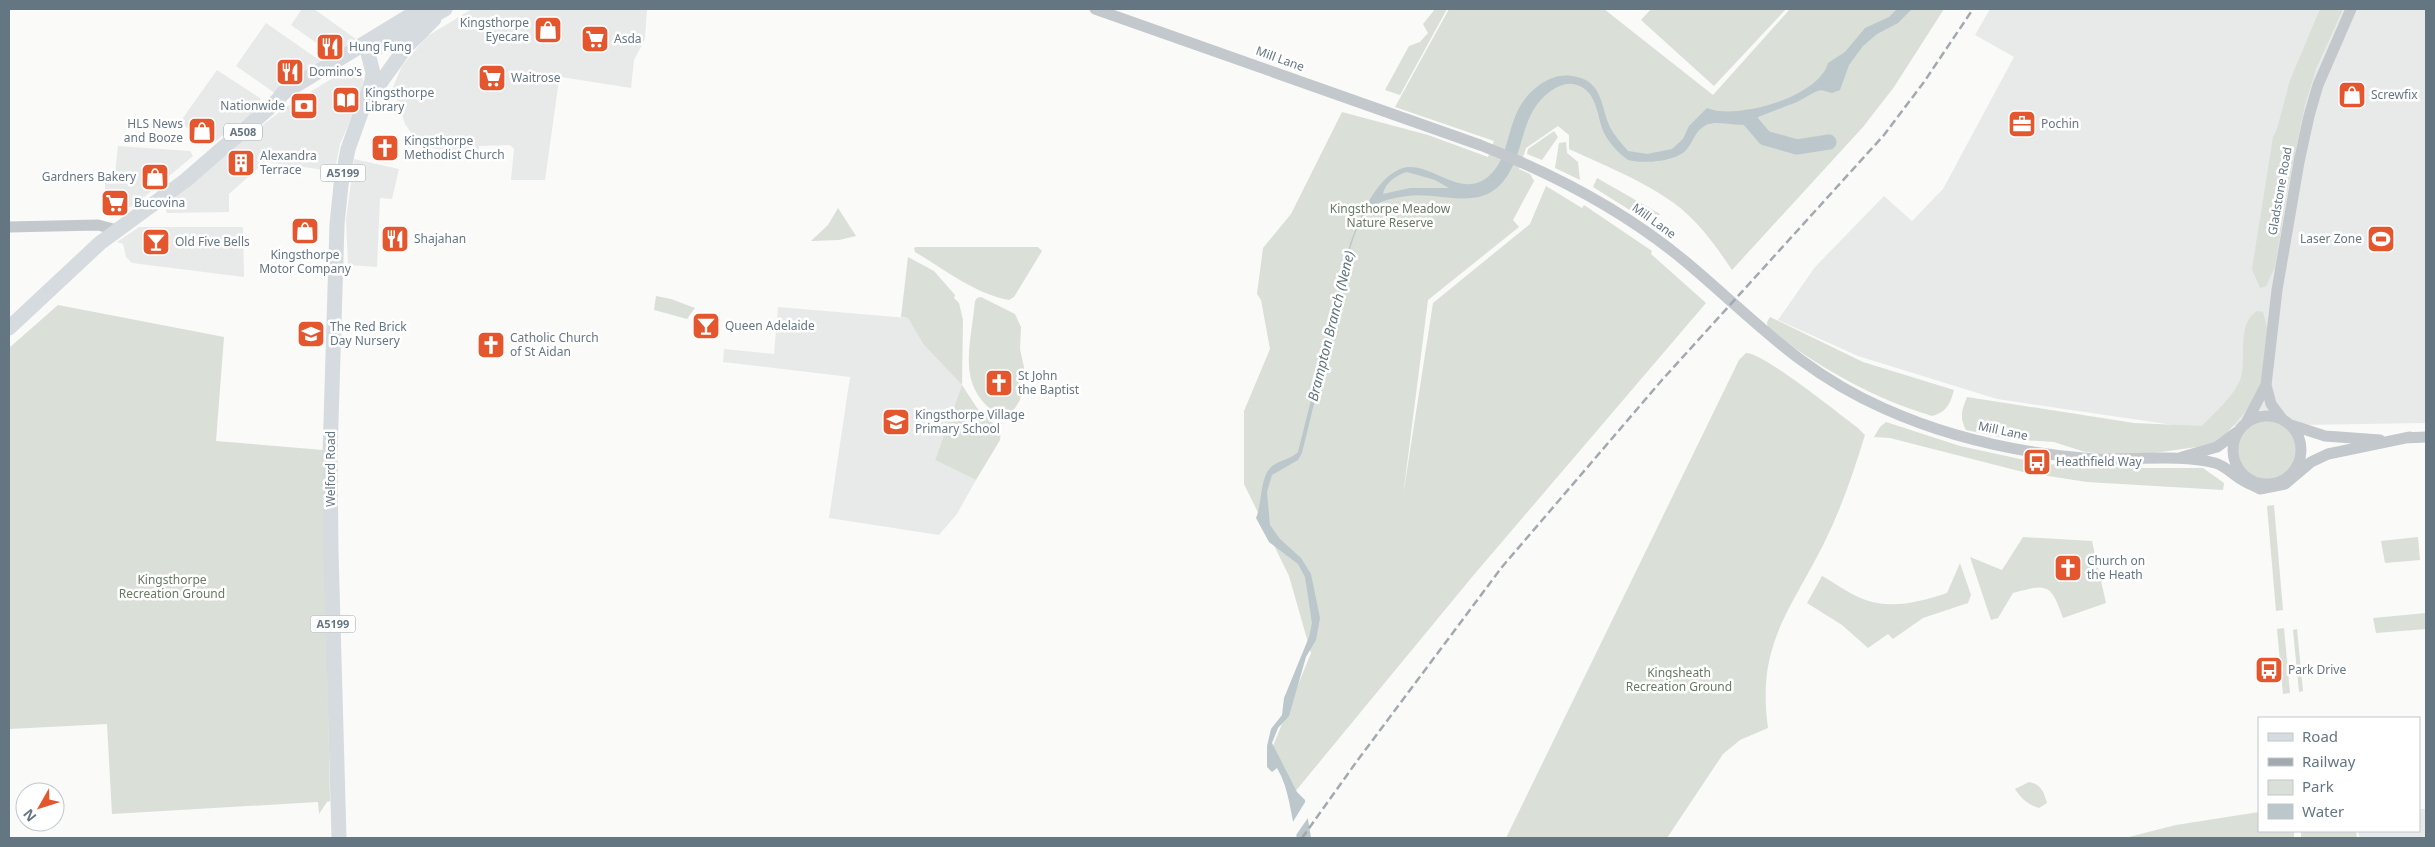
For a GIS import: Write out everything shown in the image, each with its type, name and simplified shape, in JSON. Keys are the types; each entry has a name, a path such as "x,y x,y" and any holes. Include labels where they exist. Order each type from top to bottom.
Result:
{"main road":[{"name":"A508","path":"370,46 421,9"},
{"name":"A508","path":"9,328 94,248 208,162 278,101 283,94 370,46 445,9"},
{"name":"Welford Road","path":"365,104 417,35 445,9"},
{"name":"Welford Road","path":"339,838 330,464 337,224 341,185 348,149 372,79 370,46"}],"street":[{"name":"Mill Lane","path":"1094,9 1480,145 1528,164 1618,212 1663,243 1710,283 1751,322 1800,362 1841,387 1882,408 1929,426 1976,440 2047,454 2092,459 2176,459 2216,463 2260,489 2285,484 2311,462 2328,454 2410,437"},
{"name":"Gladstone Road","path":"2286,422 2268,398 2266,385 2277,290 2305,134 2318,85 2351,9"},
{"path":"9,227 98,225 117,230"},
{"name":"Gladstone Road","path":"2243,426 2266,385"},
{"path":"2260,416 2276,417 2286,422 2300,441 2301,451 2296,469 2283,481 2272,484 2260,484 2250,480 2236,464 2233,456 2235,437 2243,426 2260,416"},
{"name":"Mill Lane","path":"2286,422 2325,436 2380,440"},
{"name":"Mill Lane","path":"2176,459 2217,447 2243,426"},
{"name":"Mill Lane","path":"2296,469 2318,455 2380,440 2426,437"}],"shaded area":[{"path":"302,9 314,9 356,39 332,54 291,25"},
{"path":"472,9 647,9 645,39 634,60 631,88 561,77 559,80 545,180 511,180 514,149 510,145 479,146 478,153 421,147 405,124 393,87 402,66 426,37"},
{"path":"1990,9 2426,9 2426,423 2187,427 1997,399 1858,356 1778,320 1815,267 1884,196 1912,221 1943,189 2014,57 1975,35"},
{"path":"266,23 322,62 276,94 236,66"},
{"path":"217,70 260,98 261,106 212,144 205,142 180,122"},
{"path":"344,71 358,71 366,85 340,144 336,164 325,170 265,162 229,194 229,212 167,213 164,203 206,168 286,107"},
{"path":"118,146 190,151 193,156 136,204 106,215 105,182 114,183"},
{"path":"354,159 399,169 392,199 380,198 377,267 348,265 346,220"},
{"path":"139,227 243,227 244,277 132,263 126,257 123,244 117,242"},
{"name":"Kingsthorpe Village Primary School","path":"778,307 908,318 923,344 962,385 935,460 976,480 957,514 939,535 829,518 850,377 723,362 724,349 774,354"},
{"path":"2420,809 2426,809 2426,838 2359,838 2358,832 2420,832"}],"green space":[{"path":"1435,9 1447,9 1400,95 1385,90 1409,46 1420,42 1428,33 1423,24"},
{"name":"Kingsthorpe Meadow Nature Reserve","path":"1449,9 1604,9 1713,95 1790,9 1944,9 1894,87 1863,127 1732,270 1694,220 1685,212 1642,183 1569,149 1569,135 1558,126 1526,148 1519,169 1530,174 1534,181 1513,220 1519,227 1428,300 1403,496 1433,303 1530,224 1546,186 1582,208 1584,205 1652,251 1651,254 1706,303 1472,577 1294,793 1273,746 1311,653 1289,576 1244,484 1244,411 1270,349 1261,300 1257,294 1263,248 1291,214 1342,112 1428,135 1488,157 1494,141 1395,107"},
{"path":"1651,9 1786,9 1714,86 1641,20"},
{"path":"2320,9 2343,9 2316,69 2305,105 2288,187 2275,267 2266,286 2260,288 2252,269 2273,137 2277,129 2290,80"},
{"path":"1554,131 1558,137 1542,160 1527,154 1528,149"},
{"path":"1566,142 1567,153 1578,162 1580,180 1555,168 1559,143"},
{"path":"1597,178 1660,214 1652,224 1593,187"},
{"path":"838,208 856,236 839,240 811,241 828,225"},
{"path":"1038,247 1042,251 1014,297 1009,300 972,287 915,252 914,248"},
{"path":"908,257 934,271 955,295 954,298 959,303 963,320 962,385 923,344 908,318 901,317"},
{"path":"656,296 671,299 695,308 687,319 654,310"},
{"path":"981,297 1015,314 1021,327 1020,349 1024,367 1023,386 1020,400 1007,421 990,409 979,396 972,383 969,369 970,337 975,301"},
{"name":"Kingsthorpe Recreation Ground","path":"58,305 224,337 216,441 323,450 330,801 327,802 319,814 318,802 112,814 107,724 9,729 9,348"},
{"path":"2257,311 2263,312 2267,327 2261,387 2252,404 2221,440 2211,445 2147,454 2085,452 2054,442 2009,439 1966,430 1962,421 1967,397 2134,423 2202,426 2224,403 2238,384 2243,369 2243,341 2246,324"},
{"path":"1770,317 1863,362 1954,390 1949,403 1944,410 1932,416 1867,391 1826,368 1768,329 1767,322"},
{"name":"Kingsheath Recreation Ground","path":"1746,353 1755,356 1784,373 1865,435 1857,462 1832,527 1789,608 1772,650 1767,673 1768,728 1740,740 1723,754 1667,838 1506,838 1739,360"},
{"path":"962,385 977,408 1001,431 1000,440 976,480 935,460"},
{"path":"2261,421 2273,421 2288,429 2296,444 2296,456 2288,471 2273,479 2261,479 2246,471 2238,456 2238,444 2246,429"},
{"path":"1886,422 1960,446 2043,464 2140,468 2203,468 2224,483 2223,490 2087,482 2023,472 1890,438 1874,437 1880,427"},
{"path":"2274,505 2283,610 2276,611 2267,506"},
{"path":"2023,537 2092,541 2106,603 2063,618 2051,593 2047,589 2034,588 2013,593 1998,618 1991,620 1970,557 2002,570"},
{"path":"2418,537 2420,560 2385,563 2381,541"},
{"path":"1960,563 1971,595 1968,603 1923,618 1893,639 1888,634 1868,648 1842,625 1807,603 1822,576 1853,594 1873,602 1905,604 1926,599 1947,593"},
{"path":"2426,613 2426,629 2376,633 2373,618"},
{"path":"2284,628 2290,693 2283,694 2277,629"},
{"path":"2297,629 2303,691 2299,692 2293,630"},
{"path":"2029,782 2039,787 2044,795 2047,803 2039,808 2025,801 2015,789"},
{"path":"2258,812 2258,832 2294,832 2294,838 2125,838 2176,825"},
{"path":"2301,832 2356,832 2357,838 2301,838"}],"water":[{"name":"Brampton Branch (Nene)","path":"1897,9 1912,9 1898,23 1877,34 1863,46 1849,65 1840,90 1832,93 1821,90 1815,92 1797,102 1758,117 1753,122 1747,124 1712,123 1706,125 1697,133 1687,149 1676,157 1651,162 1628,160 1616,150 1606,137 1595,103 1588,92 1577,85 1564,84 1552,90 1533,111 1509,173 1501,184 1491,192 1480,197 1469,198 1419,195 1390,199 1379,203 1366,213 1356,231 1349,252 1302,453 1298,460 1272,475 1267,492 1270,525 1280,539 1301,558 1311,574 1320,618 1316,640 1306,657 1289,716 1278,728 1272,743 1297,792 1305,800 1311,838 1297,838 1285,785 1277,768 1272,772 1267,767 1267,746 1271,729 1282,715 1284,698 1309,637 1312,623 1305,577 1298,564 1269,542 1256,518 1264,478 1270,468 1298,452 1350,244 1363,213 1375,191 1391,174 1400,169 1411,167 1422,169 1455,182 1478,183 1495,170 1503,156 1515,117 1530,93 1545,81 1563,76 1582,78 1595,88 1610,127 1628,151 1647,154 1672,149 1683,139 1689,126 1707,108 1720,111 1737,111 1756,108 1776,103 1810,86 1822,75 1828,63 1845,52 1865,28 1889,17","holes":["1407,172 1435,180 1449,188 1410,188 1383,194 1386,186 1392,180"]}],"pier":[{"path":"1307,799 1310,815 1294,838 1291,825"}],"waterway":[{"path":"1747,117 1765,138 1797,147 1829,142"}],"railway":[{"path":"1302,838 1502,567 1662,380 1884,135 1924,82 1973,9"}],"place":[{"name":"Kingsthorpe Eyecare","path":"548,30"},
{"name":"Asda","path":"595,39"},
{"name":"Hung Fung","path":"330,47"},
{"name":"Domino's","path":"290,72"},
{"name":"Waitrose","path":"492,78"},
{"name":"Screwfix","path":"2352,95"},
{"name":"Kingsthorpe Library","path":"346,100"},
{"name":"Nationwide","path":"304,106"},
{"name":"Pochin","path":"2022,124"},
{"name":"HLS News and Booze","path":"202,131"},
{"name":"Kingsthorpe Methodist Church","path":"385,148"},
{"name":"Alexandra Terrace","path":"241,163"},
{"name":"Gardners Bakery","path":"155,177"},
{"name":"Bucovina","path":"115,203"},
{"name":"Kingsthorpe Motor Company","path":"305,231"},
{"name":"Shajahan","path":"395,239"},
{"name":"Laser Zone","path":"2381,239"},
{"name":"Old Five Bells","path":"156,242"},
{"name":"Queen Adelaide","path":"706,326"},
{"name":"The Red Brick Day Nursery","path":"311,334"},
{"name":"Catholic Church of St Aidan","path":"491,345"},
{"name":"St John the Baptist","path":"999,383"},
{"name":"Kingsthorpe Village Primary School","path":"896,422"},
{"name":"Heathfield Way","path":"2037,462"},
{"name":"Church on the Heath","path":"2068,568"},
{"name":"Park Drive","path":"2269,670"}]}
